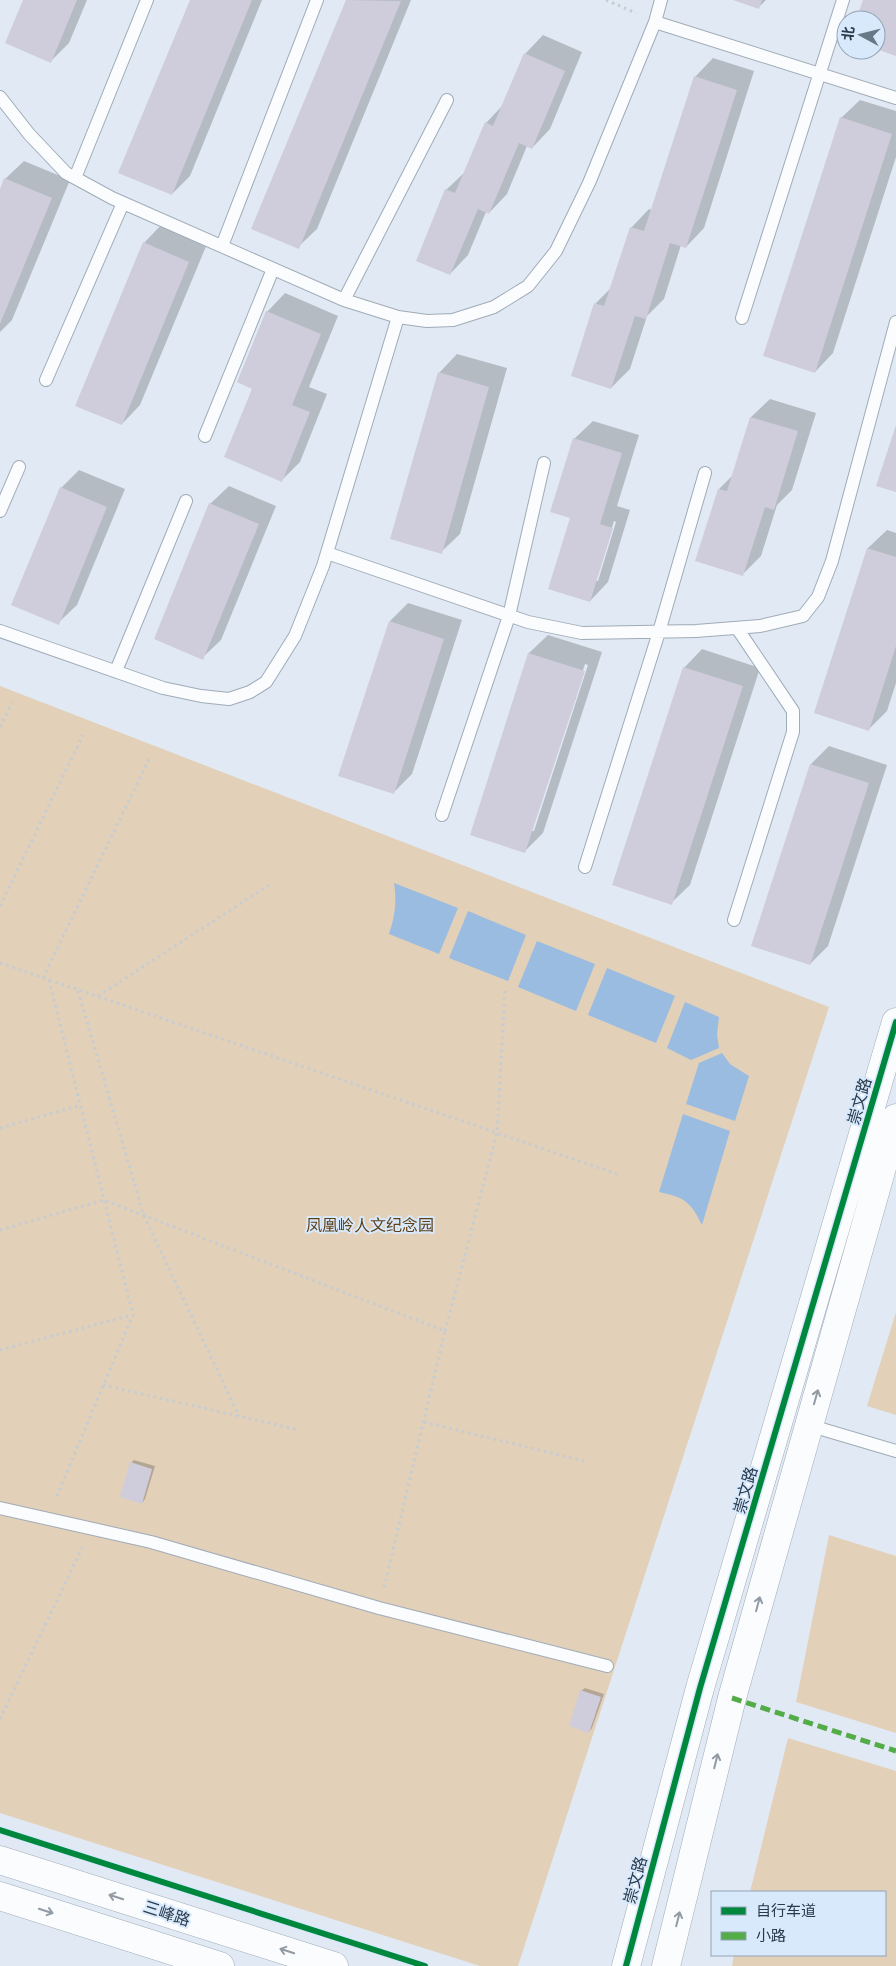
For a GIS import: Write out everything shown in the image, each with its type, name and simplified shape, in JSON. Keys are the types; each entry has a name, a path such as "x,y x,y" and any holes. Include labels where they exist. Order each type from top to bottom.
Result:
{"street":[{"name":"崇文路","path":"626,1966 700,1688 896,1022"},
{"path":"666,1966 732,1698 896,1118"},
{"name":"三峰路","path":"0,1860 334,1966"},
{"path":"0,1896 220,1966"}],"lane":[{"path":"75,178 147,0"},
{"path":"222,246 317,0"},
{"path":"0,97 29,134 66,173 123,203 344,300 398,317 426,321 453,320 494,308 528,286 556,251 589,183 655,22 661,0"},
{"path":"742,318 843,0"},
{"path":"655,22 896,98"},
{"path":"344,300 447,100"},
{"path":"46,380 123,203"},
{"path":"205,436 273,269"},
{"path":"0,631 163,688 201,696 229,699 250,692 266,682 295,636 327,553 398,317"},
{"path":"327,553 528,622 582,633 696,632 760,626 804,616 818,597 832,561 896,322"},
{"path":"442,815 509,616 544,463"},
{"path":"0,510 19,467"},
{"path":"584,867 659,632 705,472"},
{"path":"116,671 186,501"},
{"path":"734,920 793,732 793,711 737,628"},
{"path":"808,1425 896,1451"},
{"path":"0,1508 151,1542 379,1608 608,1666"}],"path":[{"path":"606,0 655,22"},
{"path":"0,727 12,703"},
{"path":"0,906 83,735"},
{"path":"43,978 150,757"},
{"path":"97,996 272,884"},
{"path":"0,963 617,1174"},
{"path":"47,1520 133,1315 49,980"},
{"path":"78,990 144,1216 239,1416"},
{"path":"379,1608 445,1331 497,1133 505,991"},
{"path":"0,1128 81,1105"},
{"path":"0,1230 104,1200 445,1331"},
{"path":"0,1350 133,1315"},
{"path":"103,1385 299,1430"},
{"path":"424,1422 588,1462"},
{"path":"0,1719 91,1529"}],"green space":[{"name":"凤凰岭人文纪念园","path":"0,686 829,1007 518,1966 480,1966 0,1813"},
{"path":"896,1312 896,1415 867,1406"},
{"path":"829,1535 896,1556 896,1733 796,1702"},
{"path":"788,1738 896,1771 896,1966 732,1966 734,1956 886,1956 886,1891 750,1891"}],"water":[{"path":"394,883 458,908 439,954 389,934 395,909"},
{"path":"468,911 526,935 508,981 449,958"},
{"path":"537,941 595,964 576,1011 518,987"},
{"path":"607,968 675,996 656,1043 588,1015"},
{"path":"685,1002 719,1017 717,1035 719,1048 691,1060 667,1048"},
{"path":"722,1053 730,1064 749,1076 735,1121 686,1104 699,1063"},
{"path":"683,1114 730,1131 702,1225 686,1202 675,1196 659,1192"}],"building":[{"path":"23,0 77,0 51,63 5,43"},
{"path":"190,0 252,0 172,195 118,173"},
{"path":"346,0 401,1 299,249 251,229"},
{"path":"733,0 762,0 759,9"},
{"path":"863,0 896,0 896,56 886,52 886,10 860,10"},
{"path":"524,53 565,71 532,149 519,143 489,214 478,209 450,275 416,261 445,189 455,193 485,122 493,126"},
{"path":"694,76 737,90 686,248 670,243 646,319 635,316 611,389 571,376 594,303 604,306 630,227 644,231"},
{"path":"840,117 892,134 815,373 763,356"},
{"path":"4,178 52,198 0,324 0,189"},
{"path":"143,242 189,262 122,425 75,406"},
{"path":"266,311 321,334 292,405 310,412 282,482 224,457 252,389 237,382"},
{"path":"438,372 489,387 442,554 390,539"},
{"path":"750,417 798,431 774,510 765,507 743,576 695,561 718,489 727,491"},
{"path":"896,425 896,492 876,486"},
{"path":"573,438 622,453 600,524 613,528 590,602 548,589 570,518 550,512"},
{"path":"60,487 107,507 59,625 11,605"},
{"path":"209,503 259,524 203,660 154,639"},
{"path":"867,548 896,557 896,646 869,731 814,713"},
{"path":"389,621 444,639 394,794 338,776"},
{"path":"528,653 585,671 525,853 470,835"},
{"path":"683,667 743,686 672,905 612,885"},
{"path":"810,764 869,783 810,965 751,946"},
{"path":"130,1462 152,1469 142,1504 120,1497"},
{"path":"580,1690 601,1697 589,1733 569,1726"}],"marked path":[{"path":"732,1698 896,1751"}],"cycle path":[{"path":"626,1966 700,1688 896,1022"},
{"path":"0,1830 425,1966"}]}
